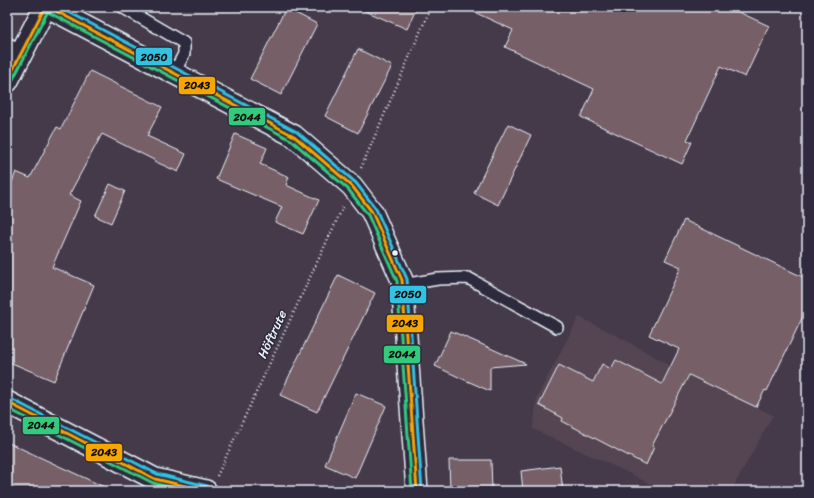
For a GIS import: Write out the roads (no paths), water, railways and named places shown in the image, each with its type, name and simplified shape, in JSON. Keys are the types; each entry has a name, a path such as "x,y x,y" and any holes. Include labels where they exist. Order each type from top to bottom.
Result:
{"main road":[{"path":"7,81 15,47 46,7"}],"street":[{"path":"46,7 294,136 352,186 372,212 402,280 417,491"},
{"path":"7,402 152,485 211,484"}],"lane":[{"path":"122,7 184,43 184,54 174,73"},
{"path":"402,285 438,279 468,278 558,327"}]}
